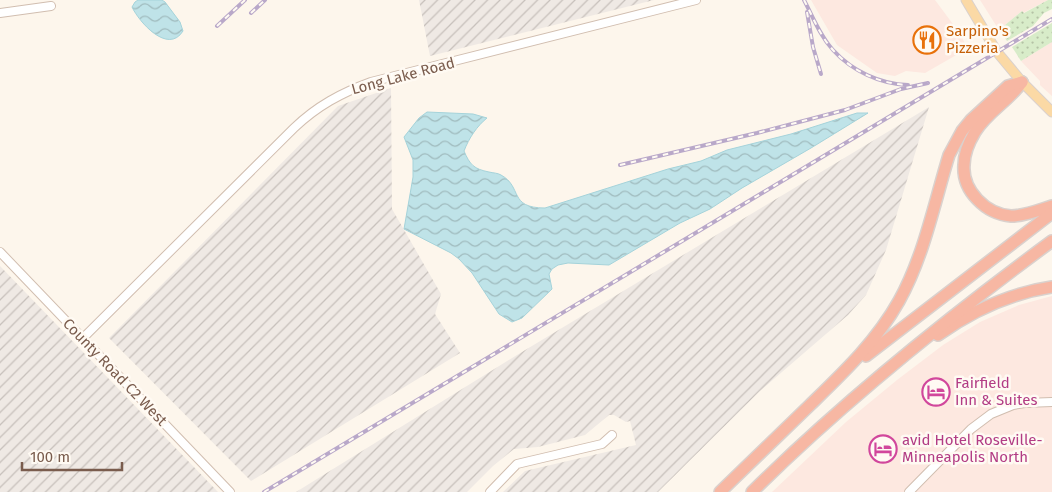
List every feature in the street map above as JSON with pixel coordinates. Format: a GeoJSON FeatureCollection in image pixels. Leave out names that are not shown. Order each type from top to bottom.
{"type":"FeatureCollection","features":[{"type":"Feature","properties":{"kind":"highway"},"geometry":{"type":"LineString","coordinates":[[1022,82],[1014,94],[989,115],[975,132],[968,148],[964,165],[966,180],[973,195],[979,201],[987,208],[1003,214],[1020,216],[1052,206]]}},
{"type":"Feature","properties":{"kind":"highway"},"geometry":{"type":"LineString","coordinates":[[720,492],[839,376],[874,339],[888,320],[918,259],[949,155],[962,130],[1008,86],[1022,82]]}},
{"type":"Feature","properties":{"kind":"highway"},"geometry":{"type":"LineString","coordinates":[[839,376],[1052,213]]}},
{"type":"Feature","properties":{"kind":"highway"},"geometry":{"type":"LineString","coordinates":[[752,492],[856,395],[946,320],[1052,241]]}},
{"type":"Feature","properties":{"kind":"highway"},"geometry":{"type":"LineString","coordinates":[[856,395],[947,329],[966,318],[1005,299],[1052,286]]}},
{"type":"Feature","properties":{"kind":"main road"},"geometry":{"type":"LineString","coordinates":[[966,0],[997,52],[1022,82],[1052,112]]}},
{"type":"Feature","properties":{"kind":"street","name":"Long Lake Road"},"geometry":{"type":"LineString","coordinates":[[82,339],[307,115],[336,96],[371,82],[696,0]]}},
{"type":"Feature","properties":{"kind":"street"},"geometry":{"type":"LineString","coordinates":[[0,13],[51,6]]}},
{"type":"Feature","properties":{"kind":"street","name":"County Road C2 West"},"geometry":{"type":"LineString","coordinates":[[0,252],[230,492]]}},
{"type":"Feature","properties":{"kind":"street"},"geometry":{"type":"LineString","coordinates":[[909,492],[970,430],[991,414],[1013,405],[1052,402]]}},
{"type":"Feature","properties":{"kind":"street"},"geometry":{"type":"LineString","coordinates":[[490,492],[517,464],[602,444],[612,435]]}},
{"type":"Feature","properties":{"kind":"shaded area"},"geometry":{"type":"Polygon","coordinates":[[[419,0],[654,0],[430,56],[419,0]]]}},
{"type":"Feature","properties":{"kind":"shaded area"},"geometry":{"type":"Polygon","coordinates":[[[811,0],[935,0],[961,35],[966,46],[965,50],[925,73],[906,71],[895,76],[877,73],[837,45],[811,0]]]}},
{"type":"Feature","properties":{"kind":"shaded area"},"geometry":{"type":"Polygon","coordinates":[[[980,0],[1048,0],[1023,13],[1022,11],[999,30],[980,0]]]}},
{"type":"Feature","properties":{"kind":"shaded area"},"geometry":{"type":"Polygon","coordinates":[[[1052,42],[1052,96],[1040,85],[1040,81],[1021,61],[1052,42]]]}},
{"type":"Feature","properties":{"kind":"shaded area"},"geometry":{"type":"Polygon","coordinates":[[[391,88],[392,209],[441,294],[435,314],[460,353],[251,481],[109,338],[338,106],[391,88]]]}},
{"type":"Feature","properties":{"kind":"shaded area"},"geometry":{"type":"Polygon","coordinates":[[[929,107],[886,250],[866,295],[848,315],[760,391],[658,492],[503,492],[525,471],[636,445],[630,421],[626,422],[614,415],[609,415],[585,435],[538,447],[514,449],[493,466],[467,492],[296,492],[517,355],[929,107]]]}},
{"type":"Feature","properties":{"kind":"shaded area"},"geometry":{"type":"Polygon","coordinates":[[[0,266],[218,492],[0,492],[0,266]]]}},
{"type":"Feature","properties":{"kind":"shaded area"},"geometry":{"type":"Polygon","coordinates":[[[1052,296],[1052,492],[772,492],[846,422],[943,345],[980,322],[1019,305],[1052,296]]]}},
{"type":"Feature","properties":{"kind":"green space"},"geometry":{"type":"Polygon","coordinates":[[[1048,0],[1052,0],[1052,9],[1044,13],[1033,26],[1007,41],[999,30],[1022,11],[1024,13],[1048,0]]]}},
{"type":"Feature","properties":{"kind":"green space"},"geometry":{"type":"Polygon","coordinates":[[[1052,23],[1052,42],[1021,61],[1012,47],[1052,23]]]}},
{"type":"Feature","properties":{"kind":"water"},"geometry":{"type":"Polygon","coordinates":[[[138,0],[162,0],[165,2],[180,22],[183,31],[177,37],[170,39],[154,34],[147,28],[132,7],[138,0]]]}},
{"type":"Feature","properties":{"kind":"water"},"geometry":{"type":"Polygon","coordinates":[[[427,112],[473,114],[487,118],[466,146],[464,151],[468,160],[476,168],[500,174],[508,180],[517,196],[526,205],[545,208],[668,169],[701,161],[727,150],[791,134],[857,113],[868,113],[710,209],[680,223],[609,265],[568,263],[558,265],[549,274],[552,289],[522,318],[512,322],[499,314],[472,273],[459,259],[404,229],[413,177],[413,160],[404,137],[419,118],[427,112]]]}},
{"type":"Feature","properties":{"kind":"railway"},"geometry":{"type":"LineString","coordinates":[[217,26],[245,0]]}},
{"type":"Feature","properties":{"kind":"railway"},"geometry":{"type":"LineString","coordinates":[[251,13],[265,0]]}},
{"type":"Feature","properties":{"kind":"railway"},"geometry":{"type":"LineString","coordinates":[[804,0],[824,39],[849,64],[877,79],[908,85]]}},
{"type":"Feature","properties":{"kind":"railway"},"geometry":{"type":"LineString","coordinates":[[807,12],[813,47],[821,74]]}},
{"type":"Feature","properties":{"kind":"railway"},"geometry":{"type":"LineString","coordinates":[[264,492],[1052,19]]}},
{"type":"Feature","properties":{"kind":"railway"},"geometry":{"type":"LineString","coordinates":[[620,165],[845,110],[901,89],[928,83]]}},
{"type":"Feature","properties":{"kind":"place","name":"Sarpino's Pizzeria"},"geometry":{"type":"Point","coordinates":[927,40]}},
{"type":"Feature","properties":{"kind":"place","name":"Fairfield Inn & Suites"},"geometry":{"type":"Point","coordinates":[936,392]}},
{"type":"Feature","properties":{"kind":"place","name":"avid Hotel Roseville- Minneapolis North"},"geometry":{"type":"Point","coordinates":[883,449]}}]}
